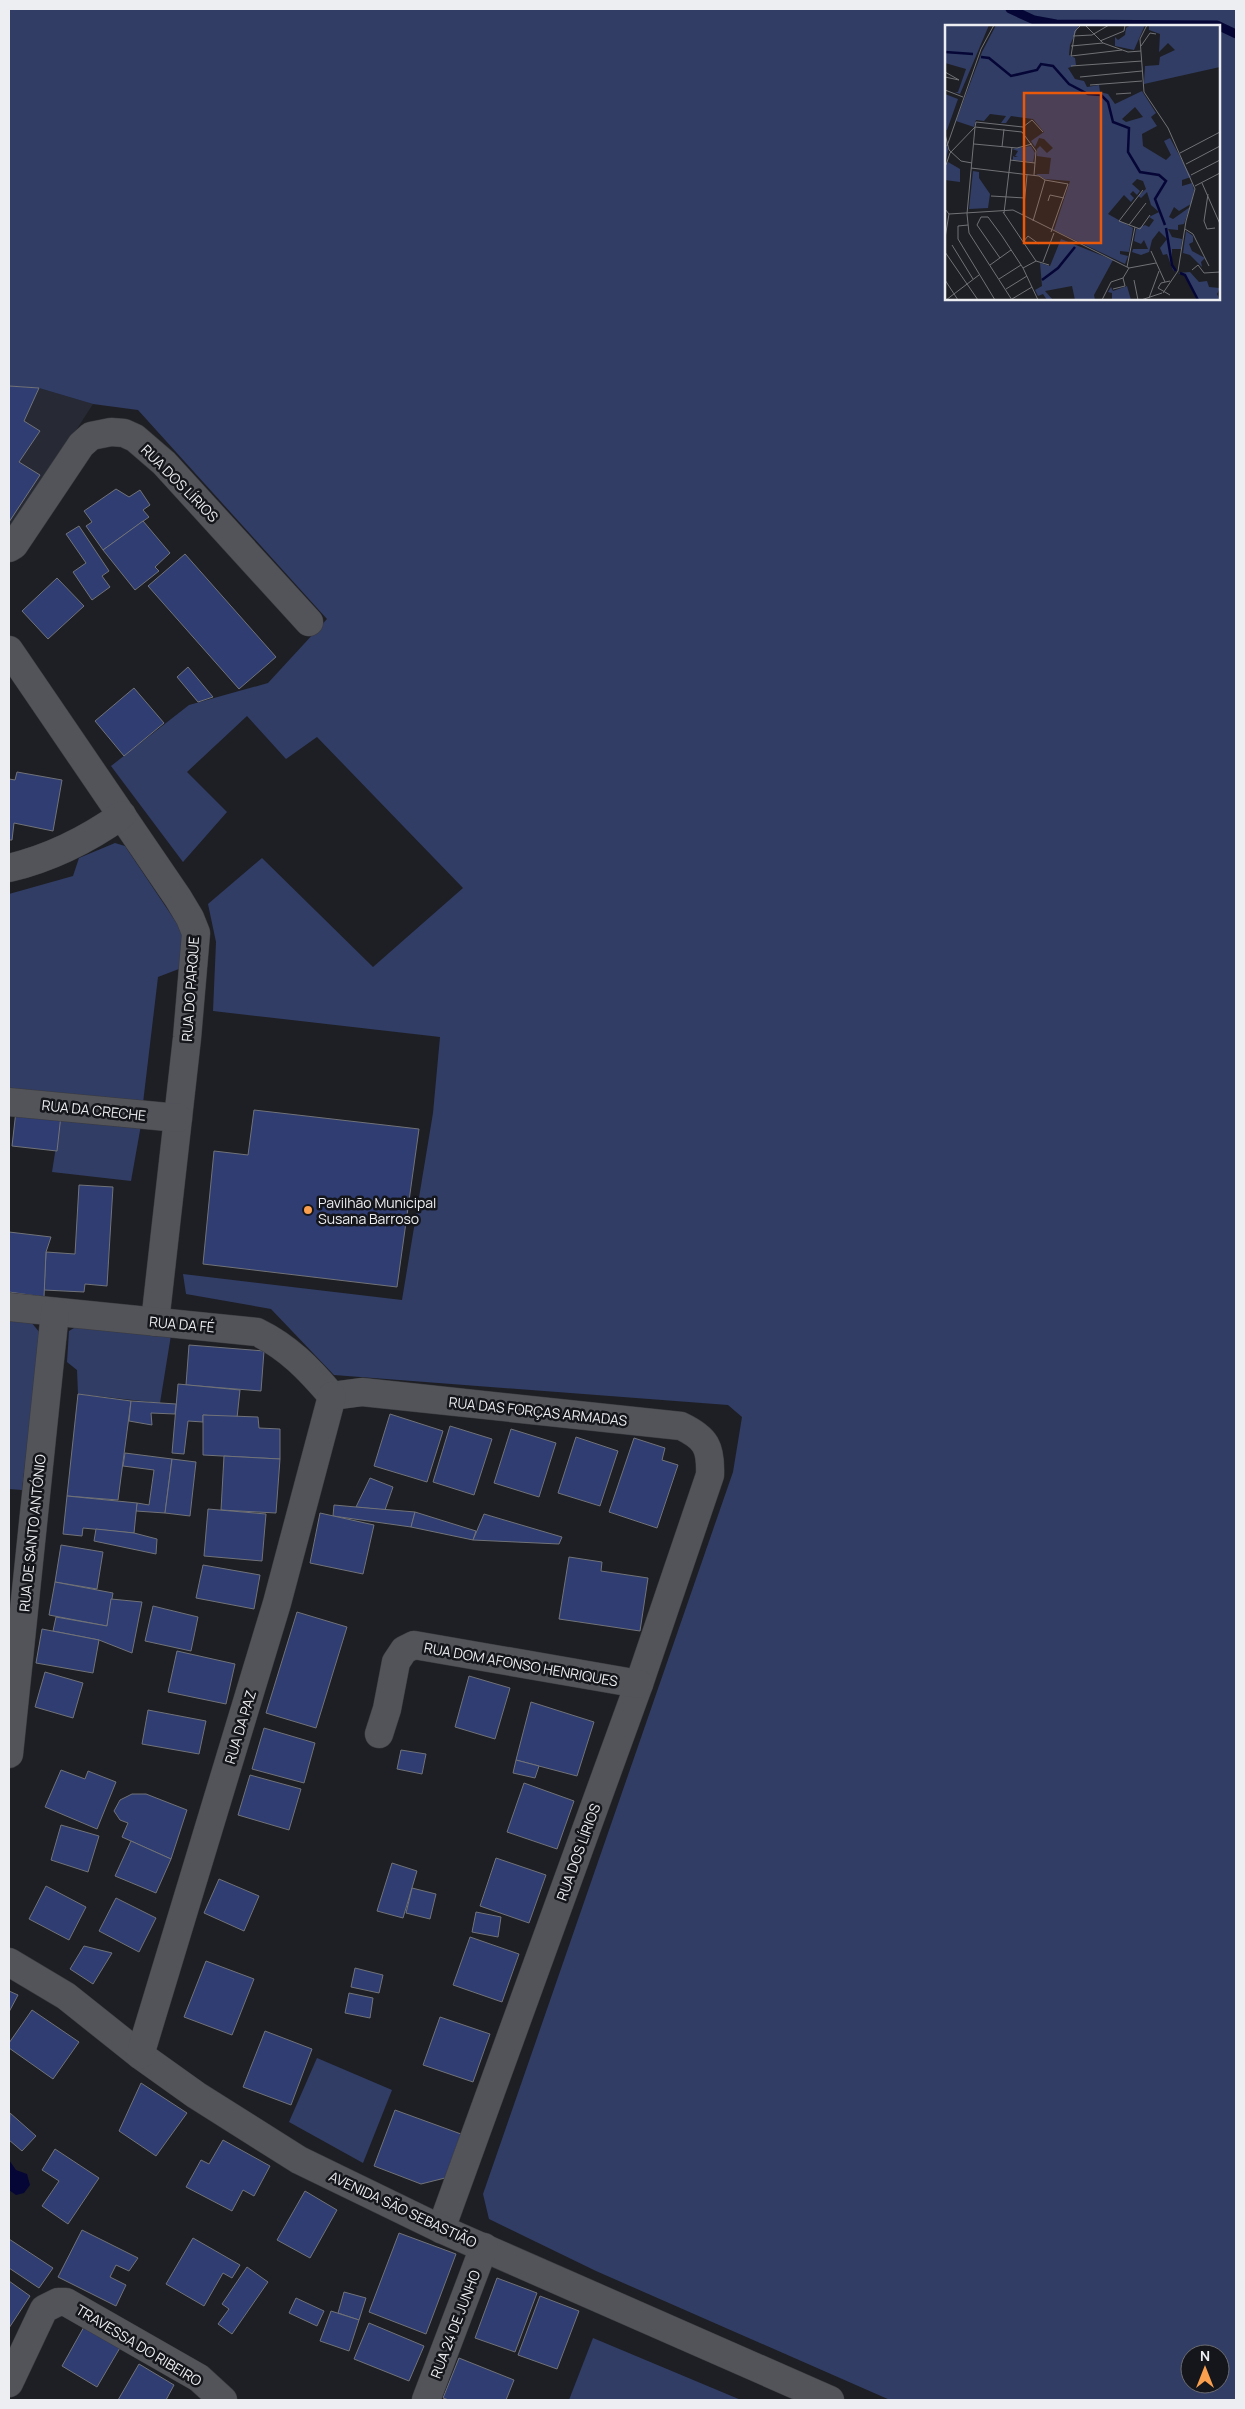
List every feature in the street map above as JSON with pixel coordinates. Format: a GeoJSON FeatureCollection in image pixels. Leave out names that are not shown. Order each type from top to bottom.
{"type":"FeatureCollection","features":[{"type":"Feature","properties":{"kind":"street","name":"RUA DOS LÍRIOS"},"geometry":{"type":"LineString","coordinates":[[9,548],[14,545],[81,444],[91,436],[124,433],[135,438],[164,463],[309,622]]}},
{"type":"Feature","properties":{"kind":"street","name":"RUA DO PARQUE"},"geometry":{"type":"LineString","coordinates":[[9,650],[178,898],[190,918],[196,933],[155,1322]]}},
{"type":"Feature","properties":{"kind":"street"},"geometry":{"type":"LineString","coordinates":[[9,868],[72,846],[96,833],[122,815]]}},
{"type":"Feature","properties":{"kind":"street","name":"RUA DA CRECHE"},"geometry":{"type":"LineString","coordinates":[[9,1102],[178,1118]]}},
{"type":"Feature","properties":{"kind":"street","name":"RUA DA FÉ"},"geometry":{"type":"LineString","coordinates":[[9,1307],[257,1332],[291,1353],[332,1396]]}},
{"type":"Feature","properties":{"kind":"street","name":"RUA DE SANTO ANTÓNIO"},"geometry":{"type":"LineString","coordinates":[[9,1754],[12,1687],[55,1312]]}},
{"type":"Feature","properties":{"kind":"street","name":"RUA DAS FORÇAS ARMADAS"},"geometry":{"type":"LineString","coordinates":[[332,1396],[362,1392],[681,1426],[697,1434],[706,1444],[710,1460],[710,1475]]}},
{"type":"Feature","properties":{"kind":"street","name":"RUA DA PAZ"},"geometry":{"type":"LineString","coordinates":[[140,2055],[274,1612],[332,1396]]}},
{"type":"Feature","properties":{"kind":"street","name":"RUA DOS LÍRIOS"},"geometry":{"type":"LineString","coordinates":[[442,2228],[639,1684],[710,1475]]}},
{"type":"Feature","properties":{"kind":"street","name":"RUA DOM AFONSO HENRIQUES"},"geometry":{"type":"LineString","coordinates":[[379,1734],[396,1662],[404,1650],[414,1644],[639,1684]]}},
{"type":"Feature","properties":{"kind":"street","name":"AVENIDA SÃO SEBASTIÃO"},"geometry":{"type":"LineString","coordinates":[[9,1962],[66,1996],[140,2055],[210,2104],[299,2160],[484,2247],[830,2400]]}},
{"type":"Feature","properties":{"kind":"street","name":"RUA 24 DE JUNHO"},"geometry":{"type":"LineString","coordinates":[[426,2400],[484,2247]]}},
{"type":"Feature","properties":{"kind":"street","name":"TRAVESSA DO RIBEIRO"},"geometry":{"type":"LineString","coordinates":[[9,2383],[44,2308],[58,2302],[66,2302],[200,2378],[223,2400]]}},
{"type":"Feature","properties":{"kind":"shaded area"},"geometry":{"type":"Polygon","coordinates":[[[9,9],[1236,9],[1236,2400],[890,2400],[596,2271],[489,2219],[483,2194],[733,1472],[742,1417],[728,1405],[334,1375],[271,1309],[186,1294],[183,1274],[402,1300],[433,1113],[440,1037],[213,1011],[216,942],[208,904],[262,858],[373,967],[463,888],[317,737],[286,759],[247,716],[187,772],[227,812],[183,862],[111,766],[189,705],[268,683],[327,619],[138,410],[93,404],[39,388],[9,386],[9,9]]]}},
{"type":"Feature","properties":{"kind":"shaded area"},"geometry":{"type":"Polygon","coordinates":[[[9,386],[39,388],[93,404],[9,534],[9,386]]]}},
{"type":"Feature","properties":{"kind":"shaded area"},"geometry":{"type":"Polygon","coordinates":[[[115,843],[125,846],[180,928],[184,941],[184,967],[158,977],[143,1103],[9,1091],[9,894],[73,876],[79,858],[115,843]]]}},
{"type":"Feature","properties":{"kind":"shaded area"},"geometry":{"type":"Polygon","coordinates":[[[61,1115],[141,1125],[131,1181],[52,1172],[61,1115]]]}},
{"type":"Feature","properties":{"kind":"shaded area"},"geometry":{"type":"Polygon","coordinates":[[[9,1321],[31,1322],[40,1333],[22,1490],[9,1489],[9,1321]]]}},
{"type":"Feature","properties":{"kind":"shaded area"},"geometry":{"type":"Polygon","coordinates":[[[79,1325],[171,1335],[160,1403],[78,1394],[77,1370],[67,1362],[69,1331],[79,1325]]]}},
{"type":"Feature","properties":{"kind":"shaded area"},"geometry":{"type":"Polygon","coordinates":[[[317,2058],[392,2090],[363,2163],[289,2122],[317,2058]]]}},
{"type":"Feature","properties":{"kind":"shaded area"},"geometry":{"type":"Polygon","coordinates":[[[9,2160],[16,2170],[27,2174],[30,2185],[24,2193],[16,2195],[9,2190],[9,2160]]]}},
{"type":"Feature","properties":{"kind":"shaded area"},"geometry":{"type":"Polygon","coordinates":[[[593,2338],[741,2400],[569,2400],[593,2338]]]}},
{"type":"Feature","properties":{"kind":"building"},"geometry":{"type":"Polygon","coordinates":[[[9,386],[39,388],[24,421],[40,431],[19,462],[40,475],[9,522],[9,386]]]}},
{"type":"Feature","properties":{"kind":"building"},"geometry":{"type":"Polygon","coordinates":[[[116,489],[129,497],[140,490],[150,505],[143,510],[149,517],[103,550],[86,526],[92,522],[84,511],[116,489]]]}},
{"type":"Feature","properties":{"kind":"building"},"geometry":{"type":"Polygon","coordinates":[[[143,521],[170,553],[155,567],[159,571],[135,590],[103,550],[143,521]]]}},
{"type":"Feature","properties":{"kind":"building"},"geometry":{"type":"Polygon","coordinates":[[[79,526],[109,571],[102,576],[110,587],[92,600],[73,572],[86,563],[66,534],[79,526]]]}},
{"type":"Feature","properties":{"kind":"building"},"geometry":{"type":"Polygon","coordinates":[[[185,554],[276,657],[239,689],[148,586],[185,554]]]}},
{"type":"Feature","properties":{"kind":"building"},"geometry":{"type":"Polygon","coordinates":[[[57,578],[84,606],[48,639],[22,611],[57,578]]]}},
{"type":"Feature","properties":{"kind":"building"},"geometry":{"type":"Polygon","coordinates":[[[188,667],[213,697],[198,702],[177,677],[188,667]]]}},
{"type":"Feature","properties":{"kind":"building"},"geometry":{"type":"Polygon","coordinates":[[[134,688],[164,723],[124,756],[95,721],[134,688]]]}},
{"type":"Feature","properties":{"kind":"building"},"geometry":{"type":"Polygon","coordinates":[[[17,772],[62,780],[53,831],[14,823],[12,840],[9,840],[9,779],[15,780],[17,772]]]}},
{"type":"Feature","properties":{"kind":"building","name":"Pavilhão Municipal Susana Barroso"},"geometry":{"type":"Polygon","coordinates":[[[254,1110],[419,1129],[397,1287],[203,1264],[214,1151],[248,1155],[254,1110]]]}},
{"type":"Feature","properties":{"kind":"building"},"geometry":{"type":"Polygon","coordinates":[[[16,1111],[61,1115],[57,1151],[12,1146],[16,1111]]]}},
{"type":"Feature","properties":{"kind":"building"},"geometry":{"type":"Polygon","coordinates":[[[79,1185],[113,1187],[107,1286],[85,1284],[84,1292],[44,1290],[46,1252],[75,1254],[79,1185]]]}},
{"type":"Feature","properties":{"kind":"building"},"geometry":{"type":"Polygon","coordinates":[[[9,1232],[51,1237],[46,1252],[44,1297],[9,1292],[9,1232]]]}},
{"type":"Feature","properties":{"kind":"building"},"geometry":{"type":"Polygon","coordinates":[[[189,1345],[264,1351],[261,1391],[186,1385],[189,1345]]]}},
{"type":"Feature","properties":{"kind":"building"},"geometry":{"type":"Polygon","coordinates":[[[178,1384],[240,1390],[237,1418],[203,1415],[203,1422],[188,1421],[184,1454],[172,1453],[178,1384]]]}},
{"type":"Feature","properties":{"kind":"building"},"geometry":{"type":"Polygon","coordinates":[[[78,1394],[131,1401],[118,1500],[67,1496],[78,1394]]]}},
{"type":"Feature","properties":{"kind":"building"},"geometry":{"type":"Polygon","coordinates":[[[131,1401],[176,1404],[175,1414],[151,1413],[152,1425],[129,1421],[131,1401]]]}},
{"type":"Feature","properties":{"kind":"building"},"geometry":{"type":"Polygon","coordinates":[[[390,1414],[443,1431],[427,1482],[374,1466],[390,1414]]]}},
{"type":"Feature","properties":{"kind":"building"},"geometry":{"type":"Polygon","coordinates":[[[203,1415],[258,1417],[259,1428],[280,1429],[280,1459],[203,1455],[203,1415]]]}},
{"type":"Feature","properties":{"kind":"building"},"geometry":{"type":"Polygon","coordinates":[[[450,1426],[492,1439],[474,1495],[433,1482],[450,1426]]]}},
{"type":"Feature","properties":{"kind":"building"},"geometry":{"type":"Polygon","coordinates":[[[511,1429],[556,1443],[539,1497],[494,1483],[511,1429]]]}},
{"type":"Feature","properties":{"kind":"building"},"geometry":{"type":"Polygon","coordinates":[[[576,1437],[618,1451],[600,1506],[558,1493],[576,1437]]]}},
{"type":"Feature","properties":{"kind":"building"},"geometry":{"type":"Polygon","coordinates":[[[634,1438],[665,1448],[662,1460],[678,1465],[657,1528],[609,1512],[634,1438]]]}},
{"type":"Feature","properties":{"kind":"building"},"geometry":{"type":"Polygon","coordinates":[[[125,1453],[172,1459],[165,1513],[136,1511],[137,1503],[149,1505],[154,1470],[123,1466],[125,1453]]]}},
{"type":"Feature","properties":{"kind":"building"},"geometry":{"type":"Polygon","coordinates":[[[224,1456],[280,1459],[276,1513],[221,1510],[224,1456]]]}},
{"type":"Feature","properties":{"kind":"building"},"geometry":{"type":"Polygon","coordinates":[[[172,1459],[196,1462],[190,1516],[165,1513],[172,1459]]]}},
{"type":"Feature","properties":{"kind":"building"},"geometry":{"type":"Polygon","coordinates":[[[370,1478],[393,1487],[385,1510],[356,1507],[370,1478]]]}},
{"type":"Feature","properties":{"kind":"building"},"geometry":{"type":"Polygon","coordinates":[[[67,1496],[137,1503],[134,1533],[83,1528],[82,1536],[63,1534],[67,1496]]]}},
{"type":"Feature","properties":{"kind":"building"},"geometry":{"type":"Polygon","coordinates":[[[334,1505],[415,1512],[411,1527],[333,1516],[334,1505]]]}},
{"type":"Feature","properties":{"kind":"building"},"geometry":{"type":"Polygon","coordinates":[[[208,1509],[266,1514],[262,1561],[204,1556],[208,1509]]]}},
{"type":"Feature","properties":{"kind":"building"},"geometry":{"type":"Polygon","coordinates":[[[415,1512],[476,1531],[473,1540],[411,1527],[415,1512]]]}},
{"type":"Feature","properties":{"kind":"building"},"geometry":{"type":"Polygon","coordinates":[[[320,1513],[374,1525],[363,1574],[310,1563],[320,1513]]]}},
{"type":"Feature","properties":{"kind":"building"},"geometry":{"type":"Polygon","coordinates":[[[484,1514],[562,1537],[559,1544],[473,1540],[484,1514]]]}},
{"type":"Feature","properties":{"kind":"building"},"geometry":{"type":"Polygon","coordinates":[[[96,1529],[134,1533],[157,1539],[156,1554],[94,1541],[96,1529]]]}},
{"type":"Feature","properties":{"kind":"building"},"geometry":{"type":"Polygon","coordinates":[[[61,1545],[103,1552],[97,1589],[55,1582],[61,1545]]]}},
{"type":"Feature","properties":{"kind":"building"},"geometry":{"type":"Polygon","coordinates":[[[569,1557],[602,1562],[601,1571],[648,1578],[640,1631],[559,1619],[569,1557]]]}},
{"type":"Feature","properties":{"kind":"building"},"geometry":{"type":"Polygon","coordinates":[[[203,1565],[260,1575],[254,1609],[196,1598],[203,1565]]]}},
{"type":"Feature","properties":{"kind":"building"},"geometry":{"type":"Polygon","coordinates":[[[55,1582],[113,1593],[107,1626],[49,1615],[55,1582]]]}},
{"type":"Feature","properties":{"kind":"building"},"geometry":{"type":"Polygon","coordinates":[[[111,1599],[142,1602],[132,1653],[99,1640],[53,1631],[56,1617],[107,1626],[111,1599]]]}},
{"type":"Feature","properties":{"kind":"building"},"geometry":{"type":"Polygon","coordinates":[[[153,1606],[198,1617],[191,1651],[145,1641],[153,1606]]]}},
{"type":"Feature","properties":{"kind":"building"},"geometry":{"type":"Polygon","coordinates":[[[297,1612],[347,1627],[316,1728],[266,1713],[297,1612]]]}},
{"type":"Feature","properties":{"kind":"building"},"geometry":{"type":"Polygon","coordinates":[[[42,1629],[99,1640],[93,1673],[36,1663],[42,1629]]]}},
{"type":"Feature","properties":{"kind":"building"},"geometry":{"type":"Polygon","coordinates":[[[177,1651],[235,1664],[226,1704],[168,1692],[177,1651]]]}},
{"type":"Feature","properties":{"kind":"building"},"geometry":{"type":"Polygon","coordinates":[[[45,1672],[83,1683],[73,1718],[35,1707],[45,1672]]]}},
{"type":"Feature","properties":{"kind":"building"},"geometry":{"type":"Polygon","coordinates":[[[469,1676],[510,1688],[495,1739],[455,1727],[469,1676]]]}},
{"type":"Feature","properties":{"kind":"building"},"geometry":{"type":"Polygon","coordinates":[[[531,1702],[594,1722],[577,1776],[516,1760],[531,1702]]]}},
{"type":"Feature","properties":{"kind":"building"},"geometry":{"type":"Polygon","coordinates":[[[148,1710],[206,1721],[199,1754],[142,1744],[148,1710]]]}},
{"type":"Feature","properties":{"kind":"building"},"geometry":{"type":"Polygon","coordinates":[[[264,1728],[315,1743],[304,1783],[252,1769],[264,1728]]]}},
{"type":"Feature","properties":{"kind":"building"},"geometry":{"type":"Polygon","coordinates":[[[401,1750],[426,1754],[422,1774],[397,1769],[401,1750]]]}},
{"type":"Feature","properties":{"kind":"building"},"geometry":{"type":"Polygon","coordinates":[[[516,1760],[539,1766],[535,1778],[513,1773],[516,1760]]]}},
{"type":"Feature","properties":{"kind":"building"},"geometry":{"type":"Polygon","coordinates":[[[61,1770],[85,1779],[88,1771],[116,1782],[97,1829],[45,1807],[61,1770]]]}},
{"type":"Feature","properties":{"kind":"building"},"geometry":{"type":"Polygon","coordinates":[[[250,1775],[301,1789],[289,1830],[238,1815],[250,1775]]]}},
{"type":"Feature","properties":{"kind":"building"},"geometry":{"type":"Polygon","coordinates":[[[524,1783],[574,1801],[557,1849],[507,1832],[524,1783]]]}},
{"type":"Feature","properties":{"kind":"building"},"geometry":{"type":"Polygon","coordinates":[[[132,1794],[146,1794],[187,1810],[171,1859],[122,1837],[128,1823],[120,1820],[114,1811],[120,1800],[132,1794]]]}},
{"type":"Feature","properties":{"kind":"building"},"geometry":{"type":"Polygon","coordinates":[[[61,1825],[99,1836],[88,1872],[51,1860],[61,1825]]]}},
{"type":"Feature","properties":{"kind":"building"},"geometry":{"type":"Polygon","coordinates":[[[131,1841],[171,1859],[156,1893],[115,1876],[131,1841]]]}},
{"type":"Feature","properties":{"kind":"building"},"geometry":{"type":"Polygon","coordinates":[[[496,1858],[546,1875],[529,1923],[480,1906],[496,1858]]]}},
{"type":"Feature","properties":{"kind":"building"},"geometry":{"type":"Polygon","coordinates":[[[392,1863],[417,1871],[403,1918],[377,1911],[392,1863]]]}},
{"type":"Feature","properties":{"kind":"building"},"geometry":{"type":"Polygon","coordinates":[[[219,1879],[259,1896],[244,1931],[204,1913],[219,1879]]]}},
{"type":"Feature","properties":{"kind":"building"},"geometry":{"type":"Polygon","coordinates":[[[46,1886],[86,1907],[69,1940],[29,1919],[46,1886]]]}},
{"type":"Feature","properties":{"kind":"building"},"geometry":{"type":"Polygon","coordinates":[[[412,1888],[436,1894],[430,1919],[406,1913],[412,1888]]]}},
{"type":"Feature","properties":{"kind":"building"},"geometry":{"type":"Polygon","coordinates":[[[116,1898],[156,1918],[139,1952],[99,1931],[116,1898]]]}},
{"type":"Feature","properties":{"kind":"building"},"geometry":{"type":"Polygon","coordinates":[[[476,1912],[501,1917],[498,1937],[472,1932],[476,1912]]]}},
{"type":"Feature","properties":{"kind":"building"},"geometry":{"type":"Polygon","coordinates":[[[470,1937],[519,1954],[502,2002],[453,1985],[470,1937]]]}},
{"type":"Feature","properties":{"kind":"building"},"geometry":{"type":"Polygon","coordinates":[[[84,1946],[112,1953],[93,1984],[70,1969],[84,1946]]]}},
{"type":"Feature","properties":{"kind":"building"},"geometry":{"type":"Polygon","coordinates":[[[206,1961],[254,1979],[232,2035],[184,2017],[206,1961]]]}},
{"type":"Feature","properties":{"kind":"building"},"geometry":{"type":"Polygon","coordinates":[[[355,1968],[383,1975],[379,1993],[351,1987],[355,1968]]]}},
{"type":"Feature","properties":{"kind":"building"},"geometry":{"type":"Polygon","coordinates":[[[9,1991],[18,1995],[9,2012],[9,1991]]]}},
{"type":"Feature","properties":{"kind":"building"},"geometry":{"type":"Polygon","coordinates":[[[349,1993],[373,1998],[370,2018],[345,2013],[349,1993]]]}},
{"type":"Feature","properties":{"kind":"building"},"geometry":{"type":"Polygon","coordinates":[[[32,2010],[79,2042],[53,2079],[9,2048],[9,2043],[32,2010]]]}},
{"type":"Feature","properties":{"kind":"building"},"geometry":{"type":"Polygon","coordinates":[[[440,2017],[490,2034],[473,2082],[423,2065],[440,2017]]]}},
{"type":"Feature","properties":{"kind":"building"},"geometry":{"type":"Polygon","coordinates":[[[265,2031],[312,2049],[291,2105],[243,2087],[265,2031]]]}},
{"type":"Feature","properties":{"kind":"building"},"geometry":{"type":"Polygon","coordinates":[[[141,2083],[187,2113],[156,2156],[119,2131],[141,2083]]]}},
{"type":"Feature","properties":{"kind":"building"},"geometry":{"type":"Polygon","coordinates":[[[395,2110],[461,2134],[445,2178],[421,2184],[374,2166],[395,2110]]]}},
{"type":"Feature","properties":{"kind":"building"},"geometry":{"type":"Polygon","coordinates":[[[10,2113],[36,2136],[22,2151],[9,2140],[10,2113]]]}},
{"type":"Feature","properties":{"kind":"building"},"geometry":{"type":"Polygon","coordinates":[[[223,2140],[270,2166],[254,2196],[243,2190],[232,2211],[186,2187],[201,2160],[209,2164],[223,2140]]]}},
{"type":"Feature","properties":{"kind":"building"},"geometry":{"type":"Polygon","coordinates":[[[55,2149],[99,2178],[68,2224],[42,2206],[59,2181],[42,2170],[55,2149]]]}},
{"type":"Feature","properties":{"kind":"building"},"geometry":{"type":"Polygon","coordinates":[[[305,2191],[337,2210],[310,2258],[277,2240],[305,2191]]]}},
{"type":"Feature","properties":{"kind":"building"},"geometry":{"type":"Polygon","coordinates":[[[82,2230],[138,2258],[129,2271],[116,2265],[110,2277],[126,2285],[116,2306],[58,2277],[82,2230]]]}},
{"type":"Feature","properties":{"kind":"building"},"geometry":{"type":"Polygon","coordinates":[[[399,2233],[456,2254],[426,2334],[369,2312],[399,2233]]]}},
{"type":"Feature","properties":{"kind":"building"},"geometry":{"type":"Polygon","coordinates":[[[193,2238],[240,2265],[232,2278],[223,2273],[204,2306],[166,2284],[193,2238]]]}},
{"type":"Feature","properties":{"kind":"building"},"geometry":{"type":"Polygon","coordinates":[[[9,2239],[53,2268],[39,2288],[9,2268],[9,2239]]]}},
{"type":"Feature","properties":{"kind":"building"},"geometry":{"type":"Polygon","coordinates":[[[247,2267],[268,2282],[232,2334],[218,2324],[229,2309],[222,2304],[247,2267]]]}},
{"type":"Feature","properties":{"kind":"building"},"geometry":{"type":"Polygon","coordinates":[[[497,2278],[537,2293],[515,2352],[475,2338],[497,2278]]]}},
{"type":"Feature","properties":{"kind":"building"},"geometry":{"type":"Polygon","coordinates":[[[9,2281],[30,2296],[9,2328],[9,2281]]]}},
{"type":"Feature","properties":{"kind":"building"},"geometry":{"type":"Polygon","coordinates":[[[344,2292],[366,2298],[359,2320],[338,2313],[344,2292]]]}},
{"type":"Feature","properties":{"kind":"building"},"geometry":{"type":"Polygon","coordinates":[[[540,2296],[579,2311],[557,2369],[518,2355],[540,2296]]]}},
{"type":"Feature","properties":{"kind":"building"},"geometry":{"type":"Polygon","coordinates":[[[296,2298],[324,2311],[317,2326],[289,2313],[296,2298]]]}},
{"type":"Feature","properties":{"kind":"building"},"geometry":{"type":"Polygon","coordinates":[[[331,2311],[359,2320],[349,2351],[320,2341],[331,2311]]]}},
{"type":"Feature","properties":{"kind":"building"},"geometry":{"type":"Polygon","coordinates":[[[369,2323],[424,2346],[409,2381],[354,2359],[369,2323]]]}},
{"type":"Feature","properties":{"kind":"building"},"geometry":{"type":"Polygon","coordinates":[[[85,2325],[121,2346],[97,2387],[62,2366],[85,2325]]]}},
{"type":"Feature","properties":{"kind":"building"},"geometry":{"type":"Polygon","coordinates":[[[459,2358],[514,2380],[506,2400],[449,2400],[443,2398],[459,2358]]]}},
{"type":"Feature","properties":{"kind":"building"},"geometry":{"type":"Polygon","coordinates":[[[139,2364],[174,2385],[166,2400],[118,2400],[139,2364]]]}},
{"type":"Feature","properties":{"kind":"waterway"},"geometry":{"type":"LineString","coordinates":[[1010,9],[1034,20],[1056,24],[1217,25]]}},
{"type":"Feature","properties":{"kind":"waterway"},"geometry":{"type":"LineString","coordinates":[[1220,26],[1236,34]]}},
{"type":"Feature","properties":{"kind":"place","name":"Pavilhão Municipal Susana Barroso"},"geometry":{"type":"Point","coordinates":[308,1210]}}]}
